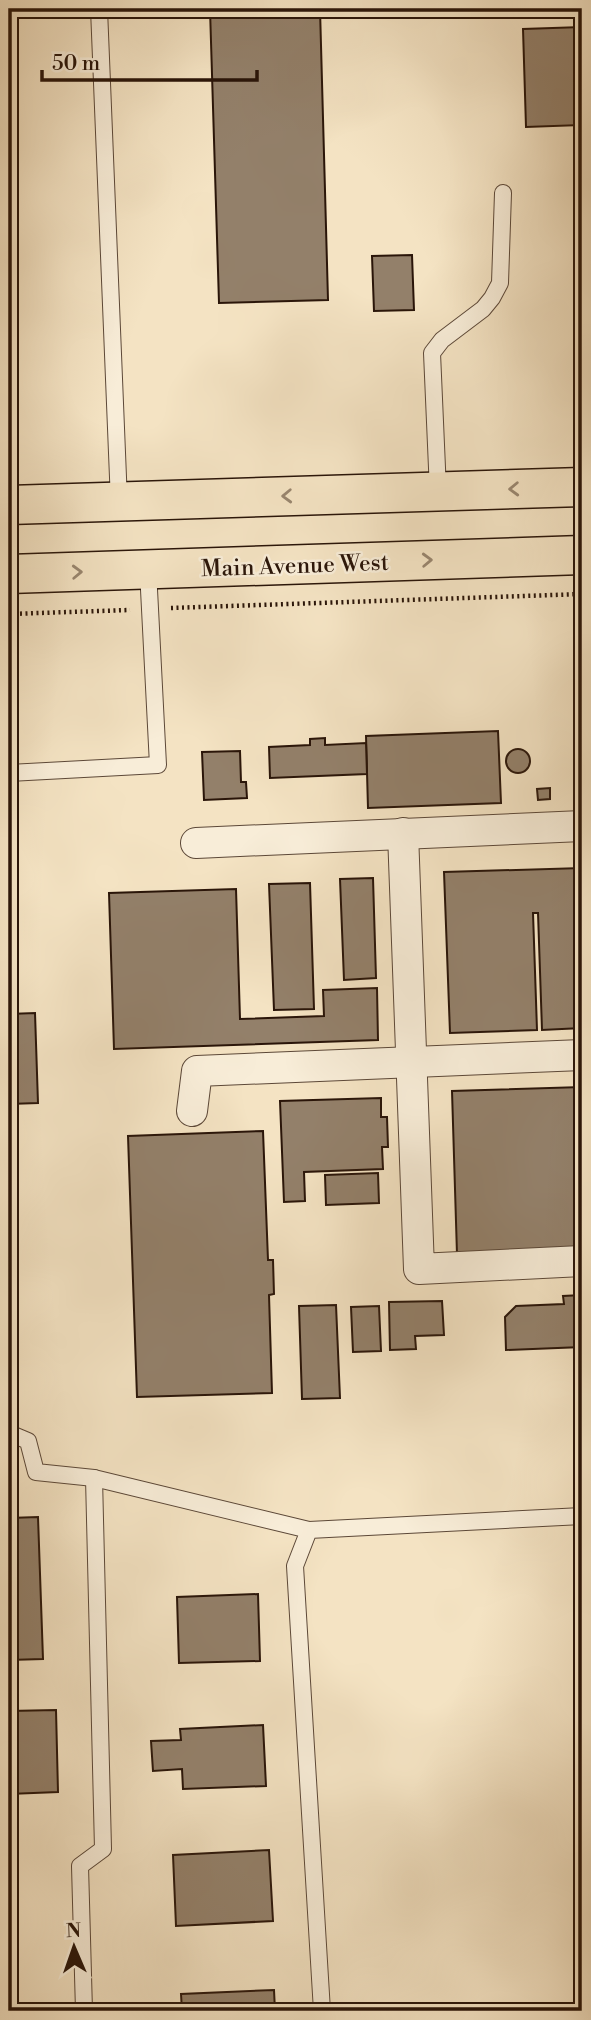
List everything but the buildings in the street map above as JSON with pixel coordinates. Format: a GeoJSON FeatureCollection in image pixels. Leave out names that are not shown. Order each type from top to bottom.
{"type":"FeatureCollection","features":[{"type":"Feature","properties":{"kind":"main road"},"geometry":{"type":"LineString","coordinates":[[9,505],[582,487]]}},
{"type":"Feature","properties":{"kind":"main road","name":"Main Avenue West"},"geometry":{"type":"LineString","coordinates":[[9,575],[582,555]]}},
{"type":"Feature","properties":{"kind":"street"},"geometry":{"type":"LineString","coordinates":[[196,843],[582,826]]}},
{"type":"Feature","properties":{"kind":"street"},"geometry":{"type":"LineString","coordinates":[[403,833],[419,1269],[582,1262]]}},
{"type":"Feature","properties":{"kind":"street"},"geometry":{"type":"LineString","coordinates":[[192,1111],[197,1071],[582,1055]]}},
{"type":"Feature","properties":{"kind":"lane"},"geometry":{"type":"LineString","coordinates":[[99,9],[119,502]]}},
{"type":"Feature","properties":{"kind":"lane"},"geometry":{"type":"LineString","coordinates":[[438,491],[432,354],[442,340],[483,309],[499,283],[503,193]]}},
{"type":"Feature","properties":{"kind":"lane"},"geometry":{"type":"LineString","coordinates":[[9,773],[158,765],[148,570]]}},
{"type":"Feature","properties":{"kind":"lane"},"geometry":{"type":"LineString","coordinates":[[9,1433],[28,1441],[36,1472],[94,1478],[309,1530],[582,1516]]}},
{"type":"Feature","properties":{"kind":"lane"},"geometry":{"type":"LineString","coordinates":[[84,2011],[80,1866],[103,1849],[94,1478]]}},
{"type":"Feature","properties":{"kind":"lane"},"geometry":{"type":"LineString","coordinates":[[309,1530],[295,1566],[322,2011]]}},
{"type":"Feature","properties":{"kind":"path"},"geometry":{"type":"LineString","coordinates":[[9,614],[582,594]]}}]}
